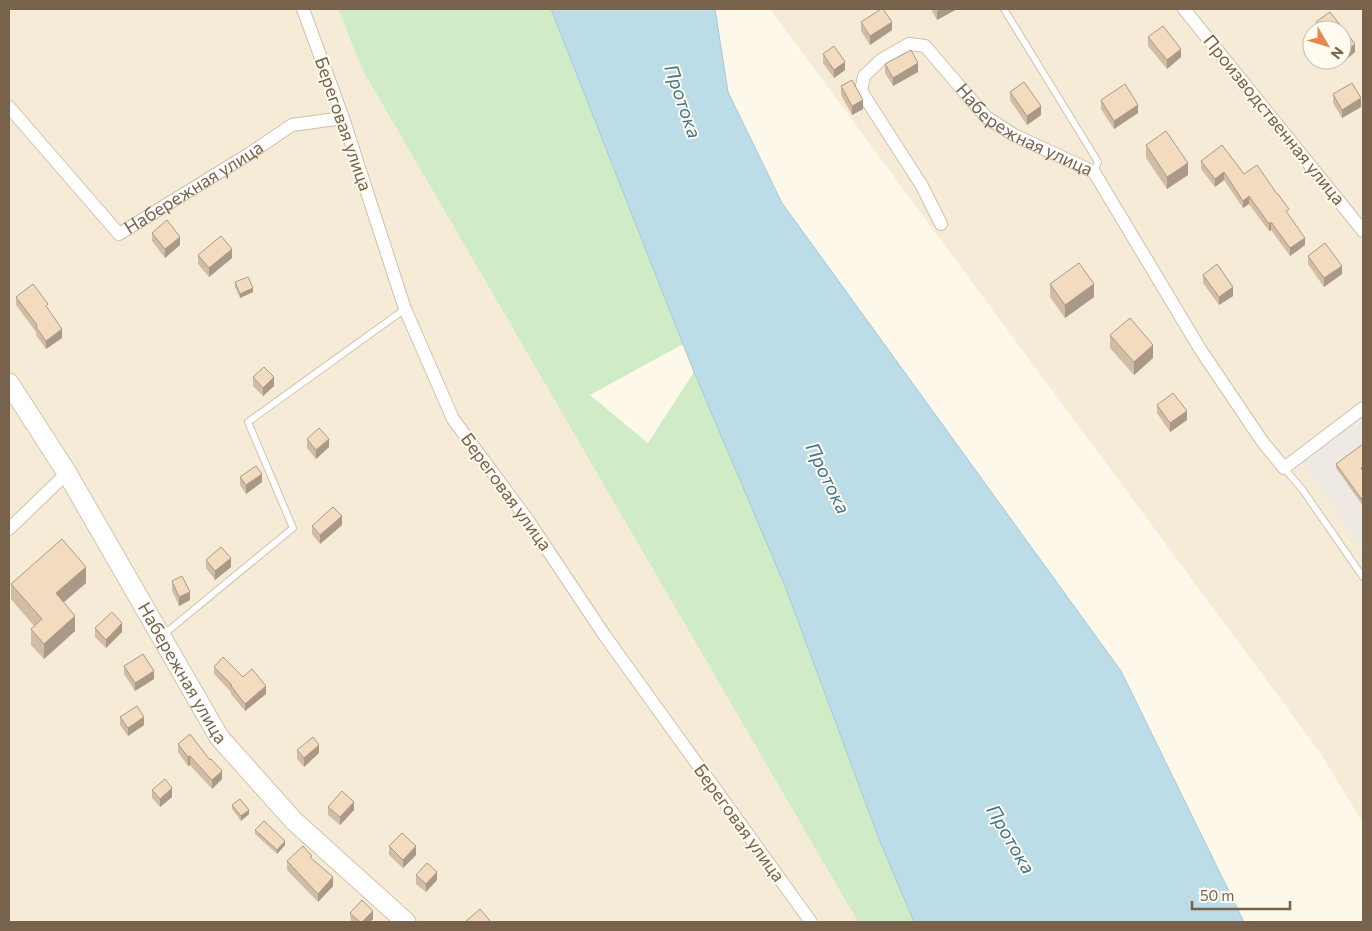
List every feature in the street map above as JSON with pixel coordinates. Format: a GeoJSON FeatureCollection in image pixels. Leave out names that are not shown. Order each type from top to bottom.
{"type":"FeatureCollection","features":[{"type":"Feature","properties":{"kind":"street","name":"Береговая улица"},"geometry":{"type":"LineString","coordinates":[[303,9],[343,118],[405,309],[453,419],[527,519],[605,636],[811,922]]}},
{"type":"Feature","properties":{"kind":"street","name":"Производственная улица"},"geometry":{"type":"LineString","coordinates":[[1184,9],[1363,231]]}},
{"type":"Feature","properties":{"kind":"street","name":"Набережная улица"},"geometry":{"type":"LineString","coordinates":[[941,224],[922,186],[860,91],[864,76],[881,60],[909,44],[925,46],[986,117],[1014,135],[1094,172],[1200,349],[1262,441],[1284,468]]}},
{"type":"Feature","properties":{"kind":"street","name":"Набережная улица"},"geometry":{"type":"LineString","coordinates":[[9,107],[119,234],[249,154],[292,125],[343,118]]}},
{"type":"Feature","properties":{"kind":"street","name":"Набережная улица"},"geometry":{"type":"LineString","coordinates":[[9,384],[66,473],[219,737],[294,820],[406,922]]}},
{"type":"Feature","properties":{"kind":"street"},"geometry":{"type":"LineString","coordinates":[[1284,468],[1363,408]]}},
{"type":"Feature","properties":{"kind":"street"},"geometry":{"type":"LineString","coordinates":[[9,529],[66,473]]}},
{"type":"Feature","properties":{"kind":"lane"},"geometry":{"type":"LineString","coordinates":[[1004,9],[1098,162],[1094,172]]}},
{"type":"Feature","properties":{"kind":"lane"},"geometry":{"type":"LineString","coordinates":[[162,636],[293,528],[248,422],[405,309]]}},
{"type":"Feature","properties":{"kind":"lane"},"geometry":{"type":"LineString","coordinates":[[1284,468],[1302,489],[1363,577]]}},
{"type":"Feature","properties":{"kind":"shaded area"},"geometry":{"type":"Polygon","coordinates":[[[9,9],[338,9],[362,69],[858,922],[9,922],[9,9]]]}},
{"type":"Feature","properties":{"kind":"shaded area"},"geometry":{"type":"Polygon","coordinates":[[[770,9],[1363,9],[1363,823],[1319,751],[770,9]]]}},
{"type":"Feature","properties":{"kind":"shaded area"},"geometry":{"type":"Polygon","coordinates":[[[1363,416],[1363,550],[1302,461],[1363,416]]]}},
{"type":"Feature","properties":{"kind":"green space"},"geometry":{"type":"Polygon","coordinates":[[[338,9],[551,9],[683,344],[590,395],[648,443],[694,372],[785,586],[879,839],[914,922],[858,922],[362,69],[338,9]]]}},
{"type":"Feature","properties":{"kind":"water","name":"Протока"},"geometry":{"type":"Polygon","coordinates":[[[551,9],[715,9],[728,92],[782,203],[1121,671],[1244,922],[914,922],[879,839],[785,586],[694,372],[551,9]]]}},
{"type":"Feature","properties":{"kind":"building"},"geometry":{"type":"Polygon","coordinates":[[[883,9],[892,22],[870,36],[861,22],[883,9]]]}},
{"type":"Feature","properties":{"kind":"building"},"geometry":{"type":"Polygon","coordinates":[[[1330,12],[1336,20],[1319,20],[1330,12]]]}},
{"type":"Feature","properties":{"kind":"building"},"geometry":{"type":"Polygon","coordinates":[[[1163,26],[1181,49],[1167,60],[1148,37],[1163,26]]]}},
{"type":"Feature","properties":{"kind":"building"},"geometry":{"type":"Polygon","coordinates":[[[834,46],[845,62],[834,70],[823,54],[834,46]]]}},
{"type":"Feature","properties":{"kind":"building"},"geometry":{"type":"Polygon","coordinates":[[[911,50],[918,63],[893,78],[885,64],[911,50]]]}},
{"type":"Feature","properties":{"kind":"building"},"geometry":{"type":"Polygon","coordinates":[[[852,80],[863,100],[852,106],[841,86],[852,80]]]}},
{"type":"Feature","properties":{"kind":"building"},"geometry":{"type":"Polygon","coordinates":[[[1024,82],[1041,106],[1027,116],[1010,92],[1024,82]]]}},
{"type":"Feature","properties":{"kind":"building"},"geometry":{"type":"Polygon","coordinates":[[[1352,83],[1361,98],[1342,110],[1333,94],[1352,83]]]}},
{"type":"Feature","properties":{"kind":"building"},"geometry":{"type":"Polygon","coordinates":[[[1125,84],[1138,105],[1114,121],[1101,100],[1125,84]]]}},
{"type":"Feature","properties":{"kind":"building"},"geometry":{"type":"Polygon","coordinates":[[[1166,131],[1188,163],[1167,177],[1146,145],[1166,131]]]}},
{"type":"Feature","properties":{"kind":"building"},"geometry":{"type":"Polygon","coordinates":[[[1222,145],[1244,174],[1257,165],[1289,209],[1286,211],[1305,238],[1290,248],[1271,222],[1269,224],[1249,196],[1243,201],[1224,172],[1215,179],[1201,161],[1222,145]]]}},
{"type":"Feature","properties":{"kind":"building"},"geometry":{"type":"Polygon","coordinates":[[[167,220],[180,237],[165,249],[152,233],[167,220]]]}},
{"type":"Feature","properties":{"kind":"building"},"geometry":{"type":"Polygon","coordinates":[[[221,236],[232,249],[209,268],[198,255],[221,236]]]}},
{"type":"Feature","properties":{"kind":"building"},"geometry":{"type":"Polygon","coordinates":[[[1325,243],[1342,266],[1324,278],[1308,256],[1325,243]]]}},
{"type":"Feature","properties":{"kind":"building"},"geometry":{"type":"Polygon","coordinates":[[[1079,263],[1094,284],[1065,305],[1050,284],[1079,263]]]}},
{"type":"Feature","properties":{"kind":"building"},"geometry":{"type":"Polygon","coordinates":[[[1217,264],[1233,287],[1219,297],[1203,275],[1217,264]]]}},
{"type":"Feature","properties":{"kind":"building"},"geometry":{"type":"Polygon","coordinates":[[[248,277],[253,288],[240,294],[235,282],[248,277]]]}},
{"type":"Feature","properties":{"kind":"building"},"geometry":{"type":"Polygon","coordinates":[[[33,284],[48,304],[46,306],[62,329],[46,341],[36,327],[37,325],[16,297],[33,284]]]}},
{"type":"Feature","properties":{"kind":"building"},"geometry":{"type":"Polygon","coordinates":[[[1130,318],[1153,345],[1134,362],[1110,335],[1130,318]]]}},
{"type":"Feature","properties":{"kind":"building"},"geometry":{"type":"Polygon","coordinates":[[[264,367],[274,377],[263,388],[253,377],[264,367]]]}},
{"type":"Feature","properties":{"kind":"building"},"geometry":{"type":"Polygon","coordinates":[[[1173,393],[1187,411],[1170,423],[1157,405],[1173,393]]]}},
{"type":"Feature","properties":{"kind":"building"},"geometry":{"type":"Polygon","coordinates":[[[319,428],[329,439],[316,450],[307,439],[319,428]]]}},
{"type":"Feature","properties":{"kind":"building"},"geometry":{"type":"Polygon","coordinates":[[[1363,444],[1363,467],[1361,468],[1363,471],[1363,501],[1336,464],[1363,444]]]}},
{"type":"Feature","properties":{"kind":"building"},"geometry":{"type":"Polygon","coordinates":[[[256,466],[262,474],[246,485],[240,477],[256,466]]]}},
{"type":"Feature","properties":{"kind":"building"},"geometry":{"type":"Polygon","coordinates":[[[333,507],[342,516],[320,535],[312,526],[333,507]]]}},
{"type":"Feature","properties":{"kind":"building"},"geometry":{"type":"Polygon","coordinates":[[[62,539],[86,567],[56,593],[75,616],[44,644],[31,629],[42,619],[11,584],[62,539]]]}},
{"type":"Feature","properties":{"kind":"building"},"geometry":{"type":"Polygon","coordinates":[[[221,547],[231,558],[215,571],[206,560],[221,547]]]}},
{"type":"Feature","properties":{"kind":"building"},"geometry":{"type":"Polygon","coordinates":[[[182,576],[190,592],[179,597],[172,581],[182,576]]]}},
{"type":"Feature","properties":{"kind":"building"},"geometry":{"type":"Polygon","coordinates":[[[112,612],[122,623],[106,640],[95,628],[112,612]]]}},
{"type":"Feature","properties":{"kind":"building"},"geometry":{"type":"Polygon","coordinates":[[[143,654],[154,671],[135,683],[124,666],[143,654]]]}},
{"type":"Feature","properties":{"kind":"building"},"geometry":{"type":"Polygon","coordinates":[[[223,657],[243,677],[252,669],[266,686],[245,704],[232,685],[214,667],[223,657]]]}},
{"type":"Feature","properties":{"kind":"building"},"geometry":{"type":"Polygon","coordinates":[[[137,706],[144,717],[128,728],[120,717],[137,706]]]}},
{"type":"Feature","properties":{"kind":"building"},"geometry":{"type":"Polygon","coordinates":[[[190,734],[210,760],[222,771],[212,780],[190,756],[188,757],[178,744],[190,734]]]}},
{"type":"Feature","properties":{"kind":"building"},"geometry":{"type":"Polygon","coordinates":[[[313,737],[319,745],[304,758],[297,750],[313,737]]]}},
{"type":"Feature","properties":{"kind":"building"},"geometry":{"type":"Polygon","coordinates":[[[165,779],[172,788],[160,799],[152,790],[165,779]]]}},
{"type":"Feature","properties":{"kind":"building"},"geometry":{"type":"Polygon","coordinates":[[[342,791],[354,802],[340,817],[328,807],[342,791]]]}},
{"type":"Feature","properties":{"kind":"building"},"geometry":{"type":"Polygon","coordinates":[[[240,799],[249,810],[241,816],[232,805],[240,799]]]}},
{"type":"Feature","properties":{"kind":"building"},"geometry":{"type":"Polygon","coordinates":[[[264,821],[285,841],[277,850],[255,830],[264,821]]]}},
{"type":"Feature","properties":{"kind":"building"},"geometry":{"type":"Polygon","coordinates":[[[402,833],[416,846],[403,860],[389,846],[402,833]]]}},
{"type":"Feature","properties":{"kind":"building"},"geometry":{"type":"Polygon","coordinates":[[[303,846],[312,856],[310,857],[333,877],[318,894],[287,861],[303,846]]]}},
{"type":"Feature","properties":{"kind":"building"},"geometry":{"type":"Polygon","coordinates":[[[427,863],[437,872],[426,884],[416,875],[427,863]]]}},
{"type":"Feature","properties":{"kind":"building"},"geometry":{"type":"Polygon","coordinates":[[[362,900],[373,911],[360,922],[350,913],[362,900]]]}},
{"type":"Feature","properties":{"kind":"building"},"geometry":{"type":"Polygon","coordinates":[[[480,909],[491,922],[465,922],[480,909]]]}}]}
